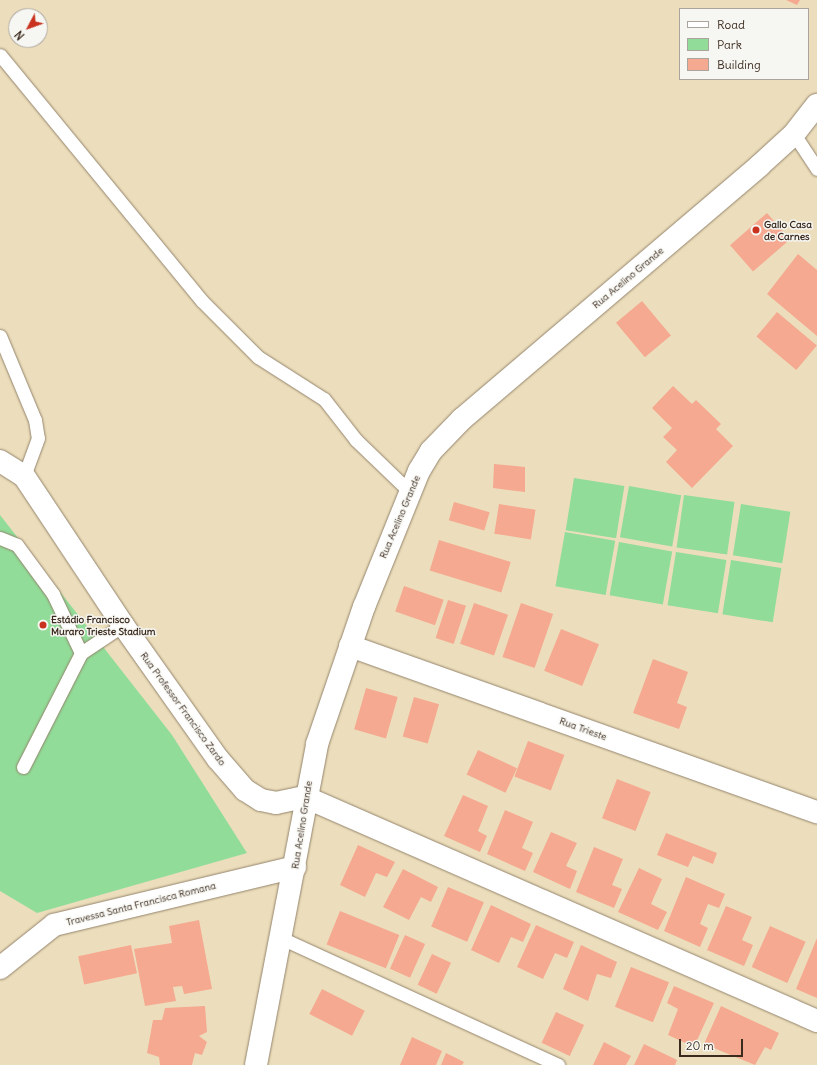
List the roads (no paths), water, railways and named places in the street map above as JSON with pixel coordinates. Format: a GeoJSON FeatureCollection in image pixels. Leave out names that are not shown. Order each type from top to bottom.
{"type":"FeatureCollection","features":[{"type":"Feature","properties":{"kind":"street","name":"Rua Acelino Grande"},"geometry":{"type":"LineString","coordinates":[[256,1065],[282,938],[295,867],[305,797],[316,744],[350,646],[409,492],[431,451],[462,419],[794,134],[814,115]]}},
{"type":"Feature","properties":{"kind":"street","name":"Rua Professor Francisco Zardo"},"geometry":{"type":"LineString","coordinates":[[0,461],[24,476],[123,625],[218,759],[246,790],[261,800],[276,803],[305,797]]}},
{"type":"Feature","properties":{"kind":"street","name":"Rua Trieste"},"geometry":{"type":"LineString","coordinates":[[350,646],[817,812]]}},
{"type":"Feature","properties":{"kind":"street"},"geometry":{"type":"LineString","coordinates":[[305,797],[817,1021]]}},
{"type":"Feature","properties":{"kind":"street","name":"Travessa Santa Francisca Romana"},"geometry":{"type":"LineString","coordinates":[[0,968],[54,925],[295,867]]}},
{"type":"Feature","properties":{"kind":"lane"},"geometry":{"type":"LineString","coordinates":[[0,55],[202,301],[258,357],[324,399],[356,440],[409,492]]}},
{"type":"Feature","properties":{"kind":"lane"},"geometry":{"type":"LineString","coordinates":[[794,134],[817,169]]}},
{"type":"Feature","properties":{"kind":"lane"},"geometry":{"type":"LineString","coordinates":[[0,336],[35,420],[38,438],[24,476]]}},
{"type":"Feature","properties":{"kind":"lane"},"geometry":{"type":"LineString","coordinates":[[0,538],[17,545],[53,594],[81,653]]}},
{"type":"Feature","properties":{"kind":"lane"},"geometry":{"type":"LineString","coordinates":[[23,767],[81,653],[123,625]]}},
{"type":"Feature","properties":{"kind":"lane"},"geometry":{"type":"LineString","coordinates":[[282,938],[558,1065]]}},
{"type":"Feature","properties":{"kind":"place","name":"Gallo Casa de Carnes"},"geometry":{"type":"Point","coordinates":[756,230]}},
{"type":"Feature","properties":{"kind":"place","name":"Estádio Francisco Muraro Trieste Stadium"},"geometry":{"type":"Point","coordinates":[43,625]}}]}
